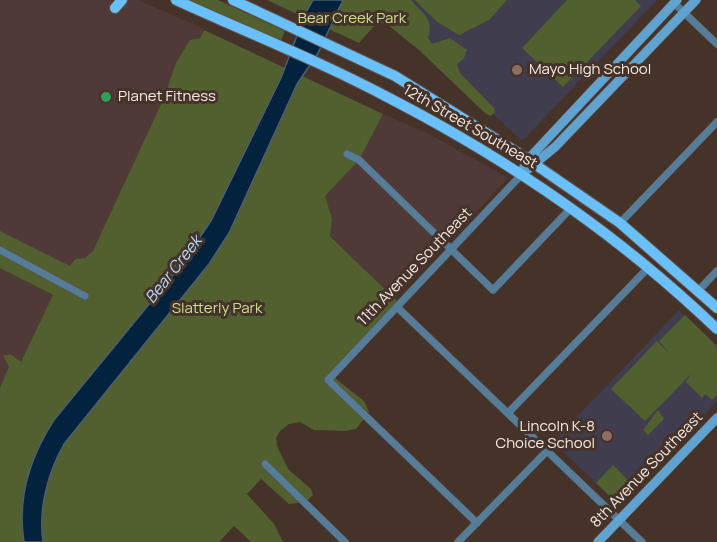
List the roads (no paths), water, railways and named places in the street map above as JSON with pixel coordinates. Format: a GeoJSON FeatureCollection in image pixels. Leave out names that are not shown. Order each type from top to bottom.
{"type":"FeatureCollection","features":[{"type":"Feature","properties":{"kind":"main road"},"geometry":{"type":"LineString","coordinates":[[117,0],[115,8],[122,0]]}},
{"type":"Feature","properties":{"kind":"main road","name":"12th Street Southeast"},"geometry":{"type":"LineString","coordinates":[[176,0],[390,98],[522,174],[649,267],[717,329]]}},
{"type":"Feature","properties":{"kind":"main road","name":"12th Street Southeast"},"geometry":{"type":"LineString","coordinates":[[233,0],[335,46],[425,94],[532,162],[620,223],[717,308]]}},
{"type":"Feature","properties":{"kind":"main road","name":"11th Avenue Southeast"},"geometry":{"type":"LineString","coordinates":[[532,162],[696,0]]}},
{"type":"Feature","properties":{"kind":"main road","name":"11th Avenue Southeast"},"geometry":{"type":"LineString","coordinates":[[522,174],[676,2]]}},
{"type":"Feature","properties":{"kind":"main road","name":"8th Avenue Southeast"},"geometry":{"type":"LineString","coordinates":[[598,542],[717,418]]}},
{"type":"Feature","properties":{"kind":"street"},"geometry":{"type":"LineString","coordinates":[[676,2],[717,44]]}},
{"type":"Feature","properties":{"kind":"street"},"geometry":{"type":"LineString","coordinates":[[620,223],[717,122]]}},
{"type":"Feature","properties":{"kind":"street"},"geometry":{"type":"LineString","coordinates":[[347,154],[359,160],[493,290],[571,208]]}},
{"type":"Feature","properties":{"kind":"street","name":"11th Avenue Southeast"},"geometry":{"type":"LineString","coordinates":[[477,523],[328,380],[453,250],[522,174]]}},
{"type":"Feature","properties":{"kind":"street"},"geometry":{"type":"LineString","coordinates":[[0,250],[86,296]]}},
{"type":"Feature","properties":{"kind":"street"},"geometry":{"type":"LineString","coordinates":[[508,412],[649,267]]}},
{"type":"Feature","properties":{"kind":"street"},"geometry":{"type":"LineString","coordinates":[[699,290],[717,271]]}},
{"type":"Feature","properties":{"kind":"street"},"geometry":{"type":"LineString","coordinates":[[398,308],[642,542]]}},
{"type":"Feature","properties":{"kind":"street"},"geometry":{"type":"LineString","coordinates":[[458,542],[548,450]]}},
{"type":"Feature","properties":{"kind":"street"},"geometry":{"type":"LineString","coordinates":[[265,464],[345,542]]}},
{"type":"Feature","properties":{"kind":"water"},"geometry":{"type":"Polygon","coordinates":[[[313,0],[343,0],[318,53],[297,84],[229,233],[209,264],[64,444],[53,466],[43,504],[43,542],[24,542],[22,510],[24,494],[38,448],[54,420],[178,269],[211,221],[281,78],[306,12],[313,0]]]}},
{"type":"Feature","properties":{"kind":"place","name":"Mayo High School"},"geometry":{"type":"Point","coordinates":[517,70]}},
{"type":"Feature","properties":{"kind":"place","name":"Planet Fitness"},"geometry":{"type":"Point","coordinates":[106,97]}},
{"type":"Feature","properties":{"kind":"place","name":"Lincoln K-8 Choice School"},"geometry":{"type":"Point","coordinates":[607,436]}},
{"type":"Feature","properties":{"kind":"park label","name":"Bear Creek Park"},"geometry":{"type":"Point","coordinates":[352,19]}},
{"type":"Feature","properties":{"kind":"park label","name":"Slatterly Park"},"geometry":{"type":"Point","coordinates":[217,309]}},
{"type":"Feature","properties":{"kind":"water label","name":"Bear Creek"},"geometry":{"type":"Point","coordinates":[174,270]}}]}
